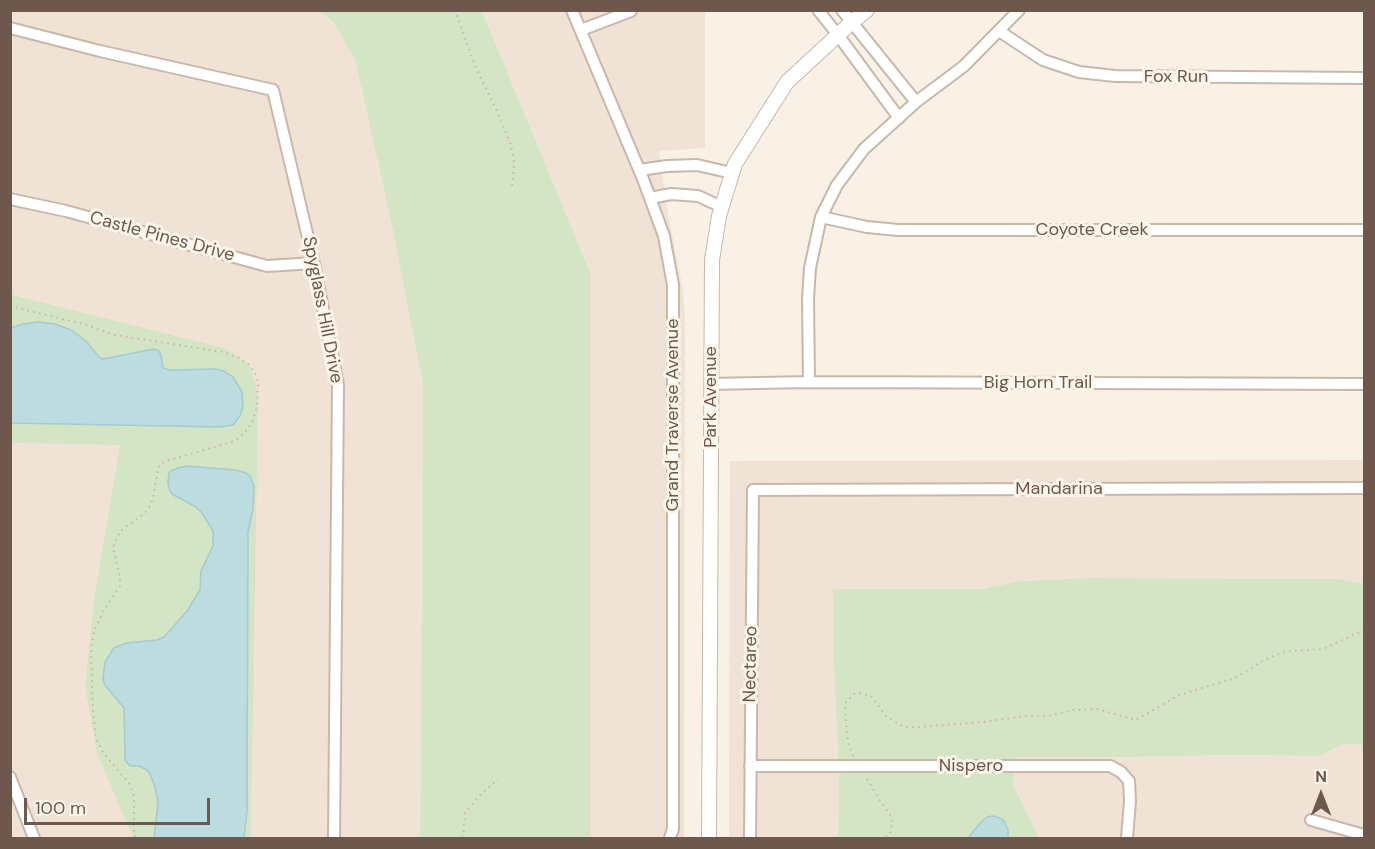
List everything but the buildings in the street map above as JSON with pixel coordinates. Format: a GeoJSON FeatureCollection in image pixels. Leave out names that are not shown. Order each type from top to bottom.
{"type":"FeatureCollection","features":[{"type":"Feature","properties":{"kind":"street","name":"Grand Traverse Avenue"},"geometry":{"type":"LineString","coordinates":[[572,10],[640,170],[664,236],[673,285],[673,829],[670,838]]}},
{"type":"Feature","properties":{"kind":"street"},"geometry":{"type":"LineString","coordinates":[[581,30],[631,10]]}},
{"type":"Feature","properties":{"kind":"street"},"geometry":{"type":"LineString","coordinates":[[818,10],[899,118]]}},
{"type":"Feature","properties":{"kind":"street"},"geometry":{"type":"LineString","coordinates":[[842,10],[916,102]]}},
{"type":"Feature","properties":{"kind":"street","name":"Park Avenue"},"geometry":{"type":"LineString","coordinates":[[709,838],[712,260],[719,216],[735,164],[787,82],[867,10]]}},
{"type":"Feature","properties":{"kind":"street"},"geometry":{"type":"LineString","coordinates":[[809,382],[810,268],[821,217],[837,185],[864,149],[916,102],[964,66],[1019,10]]}},
{"type":"Feature","properties":{"kind":"street","name":"Spyglass Hill Drive"},"geometry":{"type":"LineString","coordinates":[[10,28],[273,90],[314,263],[338,385],[334,838]]}},
{"type":"Feature","properties":{"kind":"street","name":"Fox Run"},"geometry":{"type":"LineString","coordinates":[[999,31],[1043,60],[1079,72],[1115,76],[1365,78]]}},
{"type":"Feature","properties":{"kind":"street"},"geometry":{"type":"LineString","coordinates":[[640,170],[697,165],[732,173]]}},
{"type":"Feature","properties":{"kind":"street"},"geometry":{"type":"LineString","coordinates":[[650,198],[672,194],[698,196],[722,207]]}},
{"type":"Feature","properties":{"kind":"street","name":"Castle Pines Drive"},"geometry":{"type":"LineString","coordinates":[[10,199],[66,211],[267,266],[314,263]]}},
{"type":"Feature","properties":{"kind":"street","name":"Coyote Creek"},"geometry":{"type":"LineString","coordinates":[[821,217],[867,227],[898,230],[1365,230]]}},
{"type":"Feature","properties":{"kind":"street","name":"Big Horn Trail"},"geometry":{"type":"LineString","coordinates":[[711,384],[809,382],[1365,384]]}},
{"type":"Feature","properties":{"kind":"street","name":"Mandarina"},"geometry":{"type":"LineString","coordinates":[[753,489],[1365,488]]}},
{"type":"Feature","properties":{"kind":"street","name":"Nectareo"},"geometry":{"type":"LineString","coordinates":[[750,838],[753,489]]}},
{"type":"Feature","properties":{"kind":"street","name":"Nispero"},"geometry":{"type":"LineString","coordinates":[[750,766],[1110,766],[1121,772],[1129,781],[1127,838]]}},
{"type":"Feature","properties":{"kind":"street"},"geometry":{"type":"LineString","coordinates":[[10,777],[34,838]]}},
{"type":"Feature","properties":{"kind":"street"},"geometry":{"type":"LineString","coordinates":[[1311,820],[1365,835]]}},
{"type":"Feature","properties":{"kind":"path"},"geometry":{"type":"LineString","coordinates":[[454,10],[476,68],[511,145],[514,161],[512,189]]}},
{"type":"Feature","properties":{"kind":"path"},"geometry":{"type":"LineString","coordinates":[[10,306],[83,324],[115,335],[223,352],[248,364],[258,382],[257,406],[252,423],[246,432],[232,442],[160,464],[150,506],[145,513],[120,531],[113,547],[120,586],[104,610],[92,640],[93,713],[96,739],[105,754],[129,783],[134,796],[134,835],[136,838]]}},
{"type":"Feature","properties":{"kind":"path"},"geometry":{"type":"LineString","coordinates":[[885,838],[890,834],[891,816],[852,754],[848,742],[846,702],[854,694],[871,696],[886,716],[904,727],[918,728],[1025,716],[1049,716],[1097,709],[1136,720],[1179,695],[1235,678],[1264,660],[1281,653],[1323,650],[1365,630]]}},
{"type":"Feature","properties":{"kind":"path"},"geometry":{"type":"LineString","coordinates":[[462,838],[465,813],[498,779]]}},
{"type":"Feature","properties":{"kind":"shaded area"},"geometry":{"type":"Polygon","coordinates":[[[10,11],[318,11],[333,22],[355,59],[393,231],[423,385],[420,838],[251,838],[254,600],[224,348],[11,294],[10,11]]]}},
{"type":"Feature","properties":{"kind":"shaded area"},"geometry":{"type":"Polygon","coordinates":[[[482,11],[705,11],[705,148],[659,151],[668,214],[683,290],[685,318],[684,838],[590,838],[590,272],[482,11]]]}},
{"type":"Feature","properties":{"kind":"shaded area"},"geometry":{"type":"Polygon","coordinates":[[[11,443],[120,444],[94,597],[85,688],[97,754],[133,838],[11,838],[11,443]]]}},
{"type":"Feature","properties":{"kind":"shaded area"},"geometry":{"type":"Polygon","coordinates":[[[1364,460],[1364,584],[1340,579],[1089,578],[1020,581],[982,589],[833,589],[839,781],[838,838],[729,838],[730,461],[1364,460]]]}},
{"type":"Feature","properties":{"kind":"shaded area"},"geometry":{"type":"Polygon","coordinates":[[[1343,744],[1364,745],[1364,838],[1039,838],[1013,784],[1015,757],[1319,756],[1343,744]]]}},
{"type":"Feature","properties":{"kind":"green space"},"geometry":{"type":"Polygon","coordinates":[[[318,11],[482,11],[590,272],[590,838],[420,838],[423,385],[393,231],[355,59],[333,22],[318,11]]]}},
{"type":"Feature","properties":{"kind":"green space"},"geometry":{"type":"Polygon","coordinates":[[[10,294],[224,348],[249,364],[258,393],[251,838],[133,838],[97,754],[85,688],[94,597],[120,445],[11,443],[10,294]]]}},
{"type":"Feature","properties":{"kind":"green space"},"geometry":{"type":"Polygon","coordinates":[[[1089,578],[1340,579],[1364,584],[1364,745],[1343,744],[1319,756],[1015,757],[1013,784],[1039,838],[838,838],[839,781],[833,589],[982,589],[1020,581],[1089,578]]]}},
{"type":"Feature","properties":{"kind":"water"},"geometry":{"type":"Polygon","coordinates":[[[38,322],[55,324],[71,330],[86,341],[103,359],[154,349],[161,355],[163,368],[169,370],[215,369],[224,371],[233,377],[242,392],[243,406],[240,416],[233,425],[220,427],[11,423],[11,328],[38,322]]]}},
{"type":"Feature","properties":{"kind":"water"},"geometry":{"type":"Polygon","coordinates":[[[187,466],[246,473],[250,476],[254,486],[253,509],[248,532],[247,811],[244,838],[154,838],[158,802],[155,787],[147,770],[139,766],[130,766],[125,760],[124,708],[105,685],[103,679],[105,662],[114,648],[126,643],[157,640],[164,637],[187,611],[200,590],[201,571],[213,546],[213,531],[196,507],[172,494],[168,483],[171,471],[187,466]]]}},
{"type":"Feature","properties":{"kind":"water"},"geometry":{"type":"Polygon","coordinates":[[[993,816],[1004,821],[1008,830],[1008,838],[968,838],[982,821],[993,816]]]}}]}
